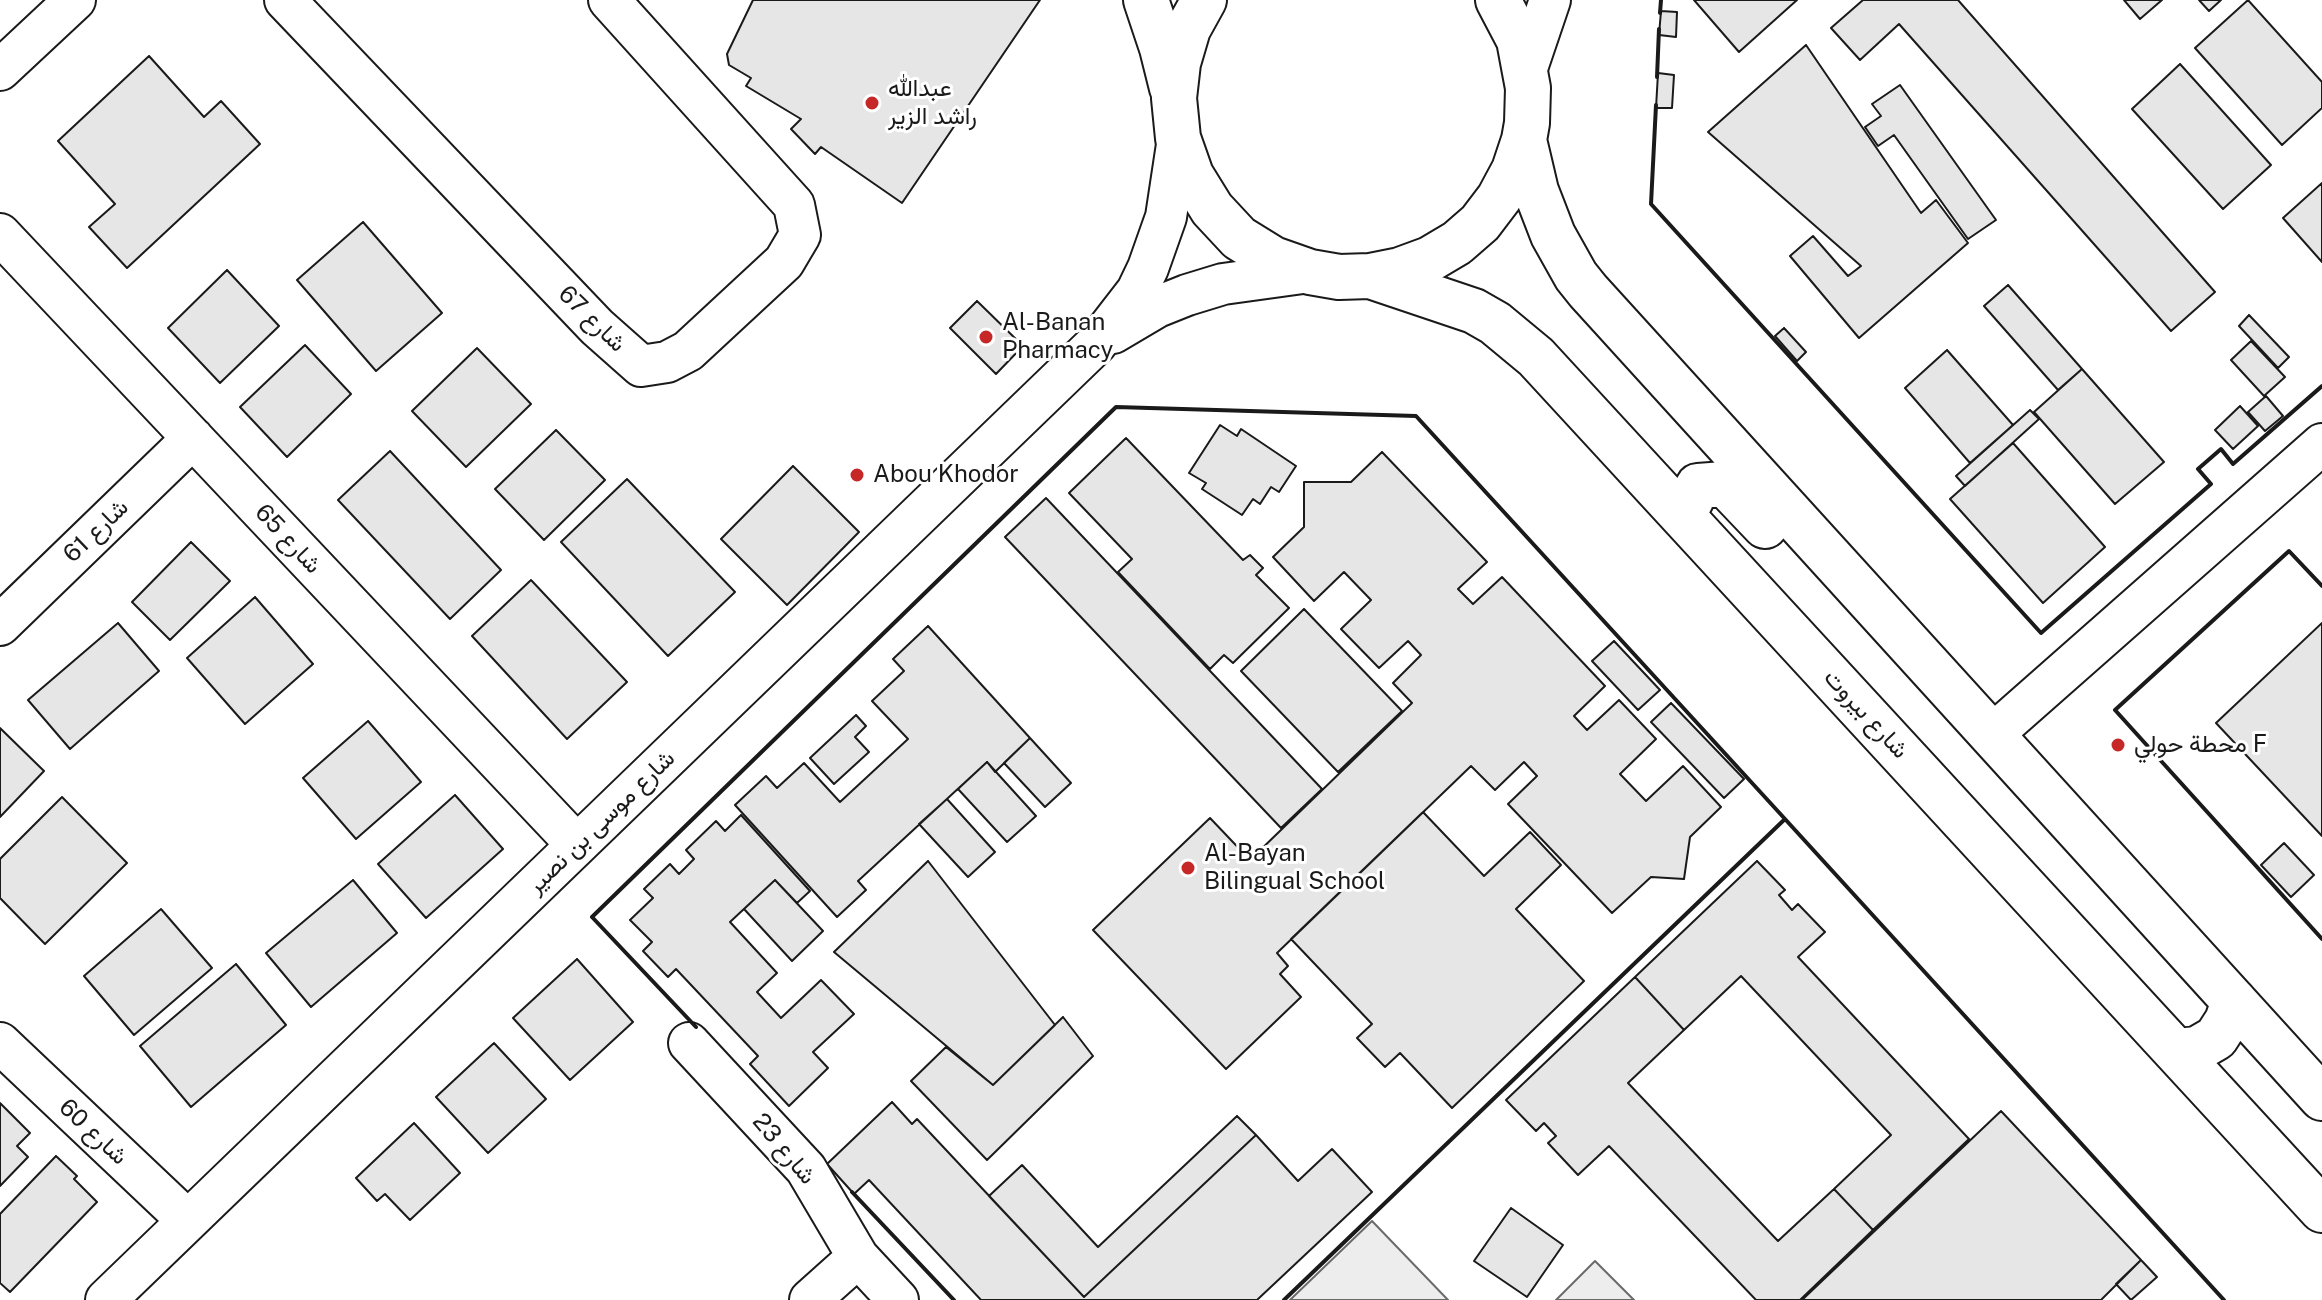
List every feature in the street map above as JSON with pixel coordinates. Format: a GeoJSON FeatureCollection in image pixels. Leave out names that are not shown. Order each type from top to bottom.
{"type":"FeatureCollection","features":[{"type":"Feature","properties":{"kind":"main road"},"geometry":{"type":"LineString","coordinates":[[1146,0],[1162,48],[1191,175],[1212,209],[1239,238],[1273,259],[1310,272],[1339,277],[1370,276],[1415,265],[1457,243],[1480,223],[1499,198],[1514,170],[1524,140],[1529,106],[1519,40],[1498,0]]}},
{"type":"Feature","properties":{"kind":"main road"},"geometry":{"type":"LineString","coordinates":[[1176,118],[1178,63],[1188,29],[1204,0]]}},
{"type":"Feature","properties":{"kind":"main road"},"geometry":{"type":"LineString","coordinates":[[1524,140],[1544,213],[1576,276],[2322,1098]]}},
{"type":"Feature","properties":{"kind":"main road","name":"شارع بيروت"},"geometry":{"type":"LineString","coordinates":[[1370,276],[1453,302],[1495,323],[1536,357],[2322,1210]]}},
{"type":"Feature","properties":{"kind":"main road"},"geometry":{"type":"LineString","coordinates":[[1683,516],[1698,486],[1725,484],[1868,634],[1952,690]]}},
{"type":"Feature","properties":{"kind":"main road"},"geometry":{"type":"LineString","coordinates":[[2178,1051],[2197,1049],[2216,1038],[2227,1021],[2234,1001]]}},
{"type":"Feature","properties":{"kind":"street"},"geometry":{"type":"LineString","coordinates":[[0,70],[75,0]]}},
{"type":"Feature","properties":{"kind":"street","name":"شارع 67"},"geometry":{"type":"LineString","coordinates":[[285,0],[597,327],[641,366],[667,362],[688,351],[784,262],[800,235],[794,205],[609,0]]}},
{"type":"Feature","properties":{"kind":"street"},"geometry":{"type":"LineString","coordinates":[[1526,71],[1550,0]]}},
{"type":"Feature","properties":{"kind":"street","name":"شارع موسى بن نصير"},"geometry":{"type":"LineString","coordinates":[[106,1300],[1096,344],[1137,291],[1148,268],[1166,217],[1176,118]]}},
{"type":"Feature","properties":{"kind":"street","name":"شارع 65"},"geometry":{"type":"LineString","coordinates":[[0,234],[577,845]]}},
{"type":"Feature","properties":{"kind":"street","name":"شارع موسى بن نصير"},"geometry":{"type":"LineString","coordinates":[[1096,344],[1157,307],[1187,295],[1223,284],[1310,272]]}},
{"type":"Feature","properties":{"kind":"street","name":"شارع 61"},"geometry":{"type":"LineString","coordinates":[[0,625],[193,438]]}},
{"type":"Feature","properties":{"kind":"street"},"geometry":{"type":"LineString","coordinates":[[1992,735],[2322,444]]}},
{"type":"Feature","properties":{"kind":"street","name":"شارع 60"},"geometry":{"type":"LineString","coordinates":[[0,1043],[187,1220]]}},
{"type":"Feature","properties":{"kind":"street","name":"شارع 23"},"geometry":{"type":"LineString","coordinates":[[689,1043],[806,1169],[858,1257],[898,1300]]}},
{"type":"Feature","properties":{"kind":"street"},"geometry":{"type":"LineString","coordinates":[[810,1300],[858,1257]]}},
{"type":"Feature","properties":{"kind":"shaded area"},"geometry":{"type":"Polygon","coordinates":[[[1372,1221],[1448,1300],[1290,1300],[1372,1221]]]}},
{"type":"Feature","properties":{"kind":"shaded area"},"geometry":{"type":"Polygon","coordinates":[[[1595,1261],[1634,1300],[1556,1300],[1595,1261]]]}},
{"type":"Feature","properties":{"kind":"building","name":"عبدالله راشد الزير"},"geometry":{"type":"Polygon","coordinates":[[[753,0],[1040,0],[902,203],[821,147],[815,154],[791,129],[801,119],[746,86],[751,78],[729,65],[727,54],[753,0]]]}},
{"type":"Feature","properties":{"kind":"building"},"geometry":{"type":"Polygon","coordinates":[[[1694,0],[1797,0],[1739,52],[1694,0]]]}},
{"type":"Feature","properties":{"kind":"building"},"geometry":{"type":"Polygon","coordinates":[[[1863,0],[1958,0],[2215,292],[2171,331],[1899,24],[1860,60],[1831,28],[1863,0]]]}},
{"type":"Feature","properties":{"kind":"building"},"geometry":{"type":"Polygon","coordinates":[[[2124,0],[2162,0],[2140,19],[2124,0]]]}},
{"type":"Feature","properties":{"kind":"building"},"geometry":{"type":"Polygon","coordinates":[[[2199,0],[2221,0],[2209,11],[2199,0]]]}},
{"type":"Feature","properties":{"kind":"building"},"geometry":{"type":"Polygon","coordinates":[[[2248,0],[2322,82],[2322,108],[2282,145],[2195,48],[2248,0]]]}},
{"type":"Feature","properties":{"kind":"building"},"geometry":{"type":"Polygon","coordinates":[[[1661,11],[1677,12],[1676,37],[1659,35],[1661,11]]]}},
{"type":"Feature","properties":{"kind":"building"},"geometry":{"type":"Polygon","coordinates":[[[1806,45],[1921,213],[1936,200],[1968,243],[1859,338],[1790,256],[1813,236],[1848,276],[1861,266],[1708,132],[1806,45]]]}},
{"type":"Feature","properties":{"kind":"building"},"geometry":{"type":"Polygon","coordinates":[[[149,56],[204,117],[221,101],[260,144],[127,268],[89,227],[115,204],[58,141],[149,56]]]}},
{"type":"Feature","properties":{"kind":"building"},"geometry":{"type":"Polygon","coordinates":[[[2180,64],[2271,165],[2223,209],[2132,109],[2180,64]]]}},
{"type":"Feature","properties":{"kind":"building"},"geometry":{"type":"Polygon","coordinates":[[[1658,73],[1674,75],[1672,108],[1656,108],[1658,73]]]}},
{"type":"Feature","properties":{"kind":"building"},"geometry":{"type":"Polygon","coordinates":[[[1900,85],[1996,220],[1968,239],[1894,135],[1878,146],[1865,127],[1881,116],[1872,104],[1900,85]]]}},
{"type":"Feature","properties":{"kind":"building"},"geometry":{"type":"Polygon","coordinates":[[[2322,183],[2322,262],[2283,218],[2322,183]]]}},
{"type":"Feature","properties":{"kind":"building"},"geometry":{"type":"Polygon","coordinates":[[[363,222],[442,313],[376,371],[297,280],[363,222]]]}},
{"type":"Feature","properties":{"kind":"building"},"geometry":{"type":"Polygon","coordinates":[[[227,270],[279,326],[220,383],[168,328],[227,270]]]}},
{"type":"Feature","properties":{"kind":"building"},"geometry":{"type":"Polygon","coordinates":[[[2008,285],[2082,369],[2058,390],[1984,306],[2008,285]]]}},
{"type":"Feature","properties":{"kind":"building","name":"Al-Banan Pharmacy"},"geometry":{"type":"Polygon","coordinates":[[[977,301],[1023,346],[996,374],[950,328],[977,301]]]}},
{"type":"Feature","properties":{"kind":"building"},"geometry":{"type":"Polygon","coordinates":[[[2249,315],[2289,357],[2278,368],[2239,326],[2249,315]]]}},
{"type":"Feature","properties":{"kind":"building"},"geometry":{"type":"Polygon","coordinates":[[[1784,328],[1806,352],[1797,361],[1775,336],[1784,328]]]}},
{"type":"Feature","properties":{"kind":"building"},"geometry":{"type":"Polygon","coordinates":[[[2251,341],[2285,377],[2264,396],[2231,360],[2251,341]]]}},
{"type":"Feature","properties":{"kind":"building"},"geometry":{"type":"Polygon","coordinates":[[[305,345],[351,394],[287,457],[240,407],[305,345]]]}},
{"type":"Feature","properties":{"kind":"building"},"geometry":{"type":"Polygon","coordinates":[[[477,348],[531,404],[466,467],[412,411],[477,348]]]}},
{"type":"Feature","properties":{"kind":"building"},"geometry":{"type":"Polygon","coordinates":[[[1947,350],[2013,425],[1970,463],[1905,388],[1947,350]]]}},
{"type":"Feature","properties":{"kind":"building"},"geometry":{"type":"Polygon","coordinates":[[[2082,369],[2164,462],[2115,504],[2034,412],[2082,369]]]}},
{"type":"Feature","properties":{"kind":"building"},"geometry":{"type":"Polygon","coordinates":[[[2266,396],[2283,416],[2265,431],[2248,412],[2266,396]]]}},
{"type":"Feature","properties":{"kind":"building"},"geometry":{"type":"Polygon","coordinates":[[[2240,406],[2258,426],[2233,449],[2215,430],[2240,406]]]}},
{"type":"Feature","properties":{"kind":"building"},"geometry":{"type":"Polygon","coordinates":[[[2030,410],[2039,419],[1965,486],[1956,476],[2030,410]]]}},
{"type":"Feature","properties":{"kind":"building"},"geometry":{"type":"Polygon","coordinates":[[[1220,425],[1237,436],[1241,429],[1296,466],[1279,492],[1271,487],[1260,504],[1253,499],[1242,515],[1202,489],[1206,483],[1189,473],[1220,425]]]}},
{"type":"Feature","properties":{"kind":"building"},"geometry":{"type":"Polygon","coordinates":[[[556,430],[605,480],[544,540],[495,489],[556,430]]]}},
{"type":"Feature","properties":{"kind":"building"},"geometry":{"type":"Polygon","coordinates":[[[1126,438],[1243,560],[1250,555],[1263,568],[1256,575],[1289,608],[1233,663],[1224,655],[1210,669],[1118,572],[1132,559],[1069,493],[1126,438]]]}},
{"type":"Feature","properties":{"kind":"building"},"geometry":{"type":"Polygon","coordinates":[[[2013,443],[2105,547],[2043,603],[1950,499],[2013,443]]]}},
{"type":"Feature","properties":{"kind":"building"},"geometry":{"type":"Polygon","coordinates":[[[390,451],[501,570],[450,619],[338,500],[390,451]]]}},
{"type":"Feature","properties":{"kind":"building"},"geometry":{"type":"Polygon","coordinates":[[[1382,452],[1487,562],[1458,589],[1473,604],[1502,577],[1605,686],[1574,716],[1587,730],[1619,700],[1656,739],[1620,774],[1646,801],[1683,766],[1721,807],[1690,837],[1684,879],[1651,877],[1612,913],[1508,804],[1537,776],[1524,762],[1495,790],[1471,766],[1277,953],[1288,966],[1280,974],[1301,997],[1226,1069],[1093,930],[1210,818],[1250,860],[1412,703],[1393,683],[1421,655],[1408,641],[1379,668],[1341,629],[1371,600],[1344,572],[1314,601],[1273,557],[1304,527],[1304,482],[1351,482],[1382,452]]]}},
{"type":"Feature","properties":{"kind":"building"},"geometry":{"type":"Polygon","coordinates":[[[793,466],[859,532],[787,605],[721,539],[793,466]]]}},
{"type":"Feature","properties":{"kind":"building"},"geometry":{"type":"Polygon","coordinates":[[[627,479],[735,592],[668,656],[561,542],[627,479]]]}},
{"type":"Feature","properties":{"kind":"building"},"geometry":{"type":"Polygon","coordinates":[[[1046,498],[1322,789],[1281,828],[1005,537],[1046,498]]]}},
{"type":"Feature","properties":{"kind":"building"},"geometry":{"type":"Polygon","coordinates":[[[191,542],[230,581],[170,640],[132,602],[191,542]]]}},
{"type":"Feature","properties":{"kind":"building"},"geometry":{"type":"Polygon","coordinates":[[[531,580],[627,682],[567,739],[472,636],[531,580]]]}},
{"type":"Feature","properties":{"kind":"building"},"geometry":{"type":"Polygon","coordinates":[[[255,597],[313,664],[245,724],[187,658],[255,597]]]}},
{"type":"Feature","properties":{"kind":"building"},"geometry":{"type":"Polygon","coordinates":[[[1304,609],[1402,711],[1338,772],[1241,671],[1304,609]]]}},
{"type":"Feature","properties":{"kind":"building"},"geometry":{"type":"Polygon","coordinates":[[[118,623],[159,671],[70,749],[28,700],[118,623]]]}},
{"type":"Feature","properties":{"kind":"building"},"geometry":{"type":"Polygon","coordinates":[[[2322,623],[2322,836],[2216,723],[2322,623]]]}},
{"type":"Feature","properties":{"kind":"building"},"geometry":{"type":"Polygon","coordinates":[[[928,626],[1030,738],[995,772],[987,762],[858,881],[866,890],[837,917],[735,805],[766,776],[777,788],[804,763],[840,802],[908,739],[872,701],[904,671],[893,659],[928,626]]]}},
{"type":"Feature","properties":{"kind":"building"},"geometry":{"type":"Polygon","coordinates":[[[1614,641],[1660,690],[1638,710],[1592,661],[1614,641]]]}},
{"type":"Feature","properties":{"kind":"building"},"geometry":{"type":"Polygon","coordinates":[[[1671,703],[1744,779],[1724,798],[1651,722],[1671,703]]]}},
{"type":"Feature","properties":{"kind":"building"},"geometry":{"type":"Polygon","coordinates":[[[856,715],[866,726],[855,737],[869,752],[834,784],[810,758],[856,715]]]}},
{"type":"Feature","properties":{"kind":"building"},"geometry":{"type":"Polygon","coordinates":[[[368,721],[421,782],[356,839],[303,778],[368,721]]]}},
{"type":"Feature","properties":{"kind":"building"},"geometry":{"type":"Polygon","coordinates":[[[0,728],[44,771],[0,817],[0,728]]]}},
{"type":"Feature","properties":{"kind":"building"},"geometry":{"type":"Polygon","coordinates":[[[1030,738],[1071,783],[1045,807],[1004,763],[1030,738]]]}},
{"type":"Feature","properties":{"kind":"building"},"geometry":{"type":"Polygon","coordinates":[[[987,762],[1036,816],[1007,842],[958,789],[987,762]]]}},
{"type":"Feature","properties":{"kind":"building"},"geometry":{"type":"Polygon","coordinates":[[[455,795],[503,849],[426,918],[378,864],[455,795]]]}},
{"type":"Feature","properties":{"kind":"building"},"geometry":{"type":"Polygon","coordinates":[[[62,797],[127,863],[45,944],[0,898],[0,859],[62,797]]]}},
{"type":"Feature","properties":{"kind":"building"},"geometry":{"type":"Polygon","coordinates":[[[947,799],[995,852],[968,877],[919,824],[947,799]]]}},
{"type":"Feature","properties":{"kind":"building"},"geometry":{"type":"Polygon","coordinates":[[[1423,812],[1484,876],[1530,832],[1561,865],[1516,909],[1584,981],[1452,1108],[1400,1053],[1385,1067],[1357,1038],[1372,1024],[1291,939],[1423,812]]]}},
{"type":"Feature","properties":{"kind":"building"},"geometry":{"type":"Polygon","coordinates":[[[741,815],[810,891],[797,903],[775,880],[730,922],[777,973],[757,992],[781,1018],[821,980],[854,1014],[813,1052],[828,1068],[789,1106],[750,1064],[758,1056],[676,969],[668,977],[643,951],[652,942],[630,920],[653,898],[644,889],[670,864],[679,874],[694,859],[686,850],[716,821],[725,831],[741,815]]]}},
{"type":"Feature","properties":{"kind":"building"},"geometry":{"type":"Polygon","coordinates":[[[2284,843],[2314,875],[2291,897],[2261,865],[2284,843]]]}},
{"type":"Feature","properties":{"kind":"building"},"geometry":{"type":"Polygon","coordinates":[[[928,861],[1055,1025],[993,1085],[834,952],[928,861]]]}},
{"type":"Feature","properties":{"kind":"building"},"geometry":{"type":"Polygon","coordinates":[[[1757,861],[1785,890],[1779,895],[1792,910],[1798,904],[1825,932],[1798,957],[1969,1139],[1873,1230],[1834,1189],[1891,1135],[1741,976],[1684,1030],[1635,977],[1757,861]]]}},
{"type":"Feature","properties":{"kind":"building"},"geometry":{"type":"Polygon","coordinates":[[[353,880],[397,933],[311,1007],[266,953],[353,880]]]}},
{"type":"Feature","properties":{"kind":"building"},"geometry":{"type":"Polygon","coordinates":[[[775,880],[823,931],[792,961],[744,909],[775,880]]]}},
{"type":"Feature","properties":{"kind":"building"},"geometry":{"type":"Polygon","coordinates":[[[161,909],[212,968],[134,1035],[84,976],[161,909]]]}},
{"type":"Feature","properties":{"kind":"building"},"geometry":{"type":"Polygon","coordinates":[[[577,959],[633,1022],[570,1080],[513,1018],[577,959]]]}},
{"type":"Feature","properties":{"kind":"building"},"geometry":{"type":"Polygon","coordinates":[[[236,964],[286,1025],[191,1107],[140,1046],[236,964]]]}},
{"type":"Feature","properties":{"kind":"building"},"geometry":{"type":"Polygon","coordinates":[[[1635,977],[1684,1030],[1628,1083],[1778,1241],[1834,1189],[1873,1230],[1800,1300],[1756,1300],[1609,1146],[1578,1175],[1548,1143],[1556,1136],[1544,1123],[1536,1131],[1506,1100],[1635,977]]]}},
{"type":"Feature","properties":{"kind":"building"},"geometry":{"type":"Polygon","coordinates":[[[1063,1017],[1093,1056],[987,1160],[911,1081],[946,1047],[993,1085],[1063,1017]]]}},
{"type":"Feature","properties":{"kind":"building"},"geometry":{"type":"Polygon","coordinates":[[[494,1043],[546,1099],[488,1153],[436,1097],[494,1043]]]}},
{"type":"Feature","properties":{"kind":"building"},"geometry":{"type":"Polygon","coordinates":[[[892,1102],[912,1124],[917,1119],[1084,1297],[1256,1135],[1298,1181],[1332,1149],[1372,1192],[1257,1300],[981,1300],[869,1180],[854,1194],[827,1164],[892,1102]]]}},
{"type":"Feature","properties":{"kind":"building"},"geometry":{"type":"Polygon","coordinates":[[[0,1103],[30,1133],[17,1146],[28,1157],[0,1186],[0,1103]]]}},
{"type":"Feature","properties":{"kind":"building"},"geometry":{"type":"Polygon","coordinates":[[[2001,1111],[2141,1260],[2101,1300],[1802,1300],[2001,1111]]]}},
{"type":"Feature","properties":{"kind":"building"},"geometry":{"type":"Polygon","coordinates":[[[1237,1116],[1256,1135],[1084,1297],[989,1196],[1022,1165],[1098,1247],[1237,1116]]]}},
{"type":"Feature","properties":{"kind":"building"},"geometry":{"type":"Polygon","coordinates":[[[414,1123],[460,1173],[410,1220],[385,1194],[377,1201],[356,1178],[414,1123]]]}},
{"type":"Feature","properties":{"kind":"building"},"geometry":{"type":"Polygon","coordinates":[[[56,1156],[97,1202],[10,1292],[0,1283],[0,1214],[56,1156]]]}},
{"type":"Feature","properties":{"kind":"building"},"geometry":{"type":"Polygon","coordinates":[[[1511,1208],[1563,1245],[1527,1297],[1474,1261],[1511,1208]]]}},
{"type":"Feature","properties":{"kind":"building"},"geometry":{"type":"Polygon","coordinates":[[[2141,1260],[2157,1277],[2131,1300],[2116,1284],[2141,1260]]]}},
{"type":"Feature","properties":{"kind":"wall"},"geometry":{"type":"LineString","coordinates":[[1660,13],[1661,0]]}},
{"type":"Feature","properties":{"kind":"wall"},"geometry":{"type":"LineString","coordinates":[[1657,77],[1659,29]]}},
{"type":"Feature","properties":{"kind":"wall"},"geometry":{"type":"LineString","coordinates":[[1656,105],[1651,204],[2041,633],[2211,484],[2198,469],[2221,449],[2233,464],[2322,386]]}},
{"type":"Feature","properties":{"kind":"wall"},"geometry":{"type":"LineString","coordinates":[[696,1027],[592,917],[1116,407],[1416,416],[1785,819],[1284,1300]]}},
{"type":"Feature","properties":{"kind":"wall"},"geometry":{"type":"LineString","coordinates":[[2322,586],[2289,551],[2115,710],[2322,939]]}},
{"type":"Feature","properties":{"kind":"wall"},"geometry":{"type":"LineString","coordinates":[[1785,819],[2224,1300]]}},
{"type":"Feature","properties":{"kind":"wall"},"geometry":{"type":"LineString","coordinates":[[852,1192],[954,1300]]}},
{"type":"Feature","properties":{"kind":"place","name":"عبدالله راشد الزير"},"geometry":{"type":"Point","coordinates":[872,103]}},
{"type":"Feature","properties":{"kind":"place","name":"Al-Banan Pharmacy"},"geometry":{"type":"Point","coordinates":[986,337]}},
{"type":"Feature","properties":{"kind":"place","name":"Abou Khodor"},"geometry":{"type":"Point","coordinates":[857,475]}},
{"type":"Feature","properties":{"kind":"place","name":"محطة حولي F"},"geometry":{"type":"Point","coordinates":[2118,745]}},
{"type":"Feature","properties":{"kind":"place","name":"Al-Bayan Bilingual School"},"geometry":{"type":"Point","coordinates":[1188,868]}}]}
